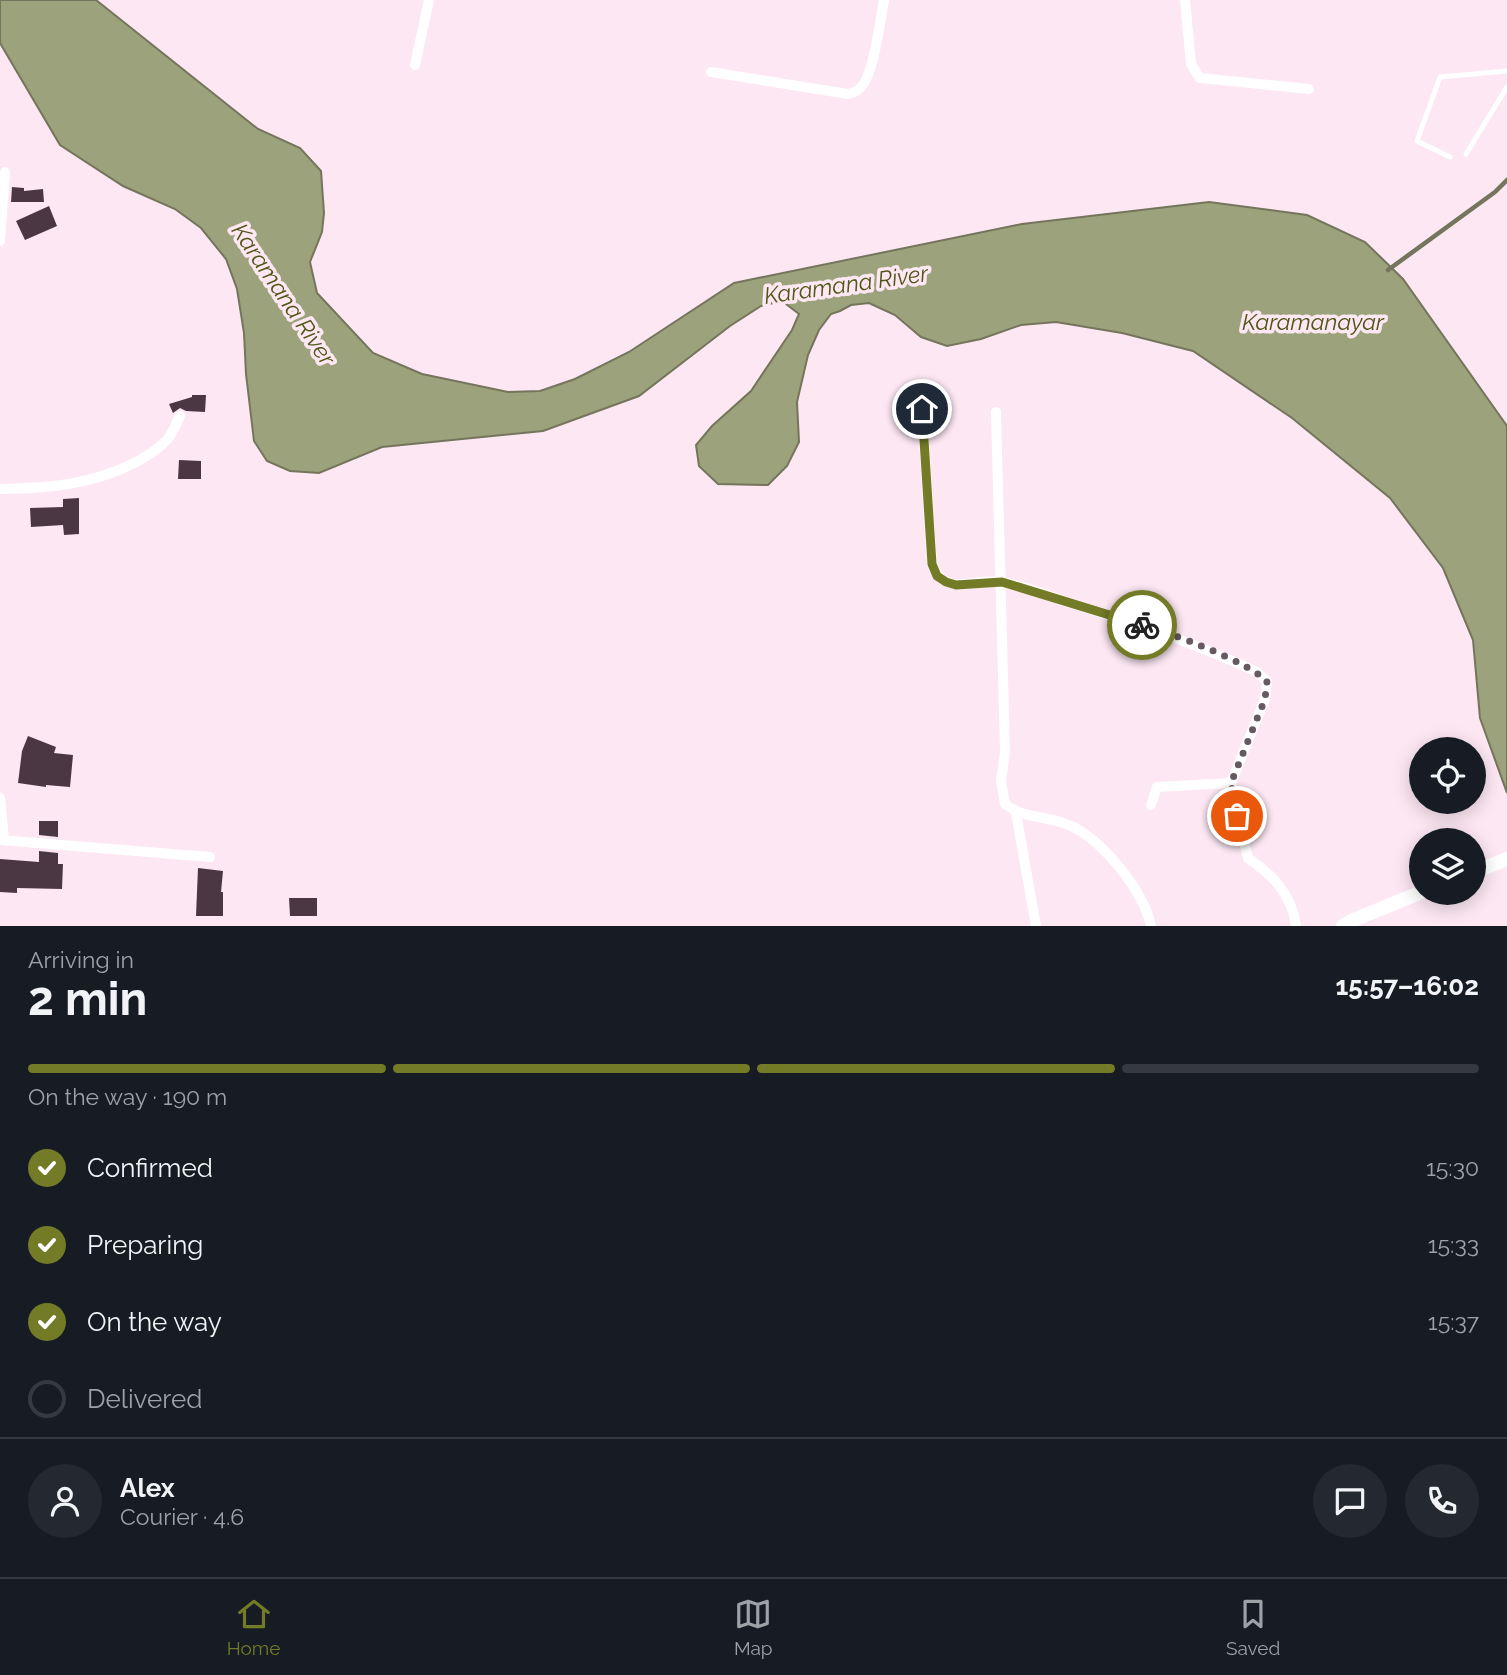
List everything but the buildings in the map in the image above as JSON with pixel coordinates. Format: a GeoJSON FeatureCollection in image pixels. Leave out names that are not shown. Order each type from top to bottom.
{"type":"FeatureCollection","features":[{"type":"Feature","properties":{"kind":"street"},"geometry":{"type":"LineString","coordinates":[[415,65],[429,0]]}},
{"type":"Feature","properties":{"kind":"street"},"geometry":{"type":"LineString","coordinates":[[711,72],[848,94],[858,91],[869,72],[884,0]]}},
{"type":"Feature","properties":{"kind":"street"},"geometry":{"type":"LineString","coordinates":[[1185,0],[1191,64],[1200,78],[1308,89]]}},
{"type":"Feature","properties":{"kind":"street"},"geometry":{"type":"LineString","coordinates":[[0,241],[5,172]]}},
{"type":"Feature","properties":{"kind":"street"},"geometry":{"type":"LineString","coordinates":[[922,409],[932,564],[937,576],[956,585],[1002,582],[1154,628],[1257,672],[1267,681],[1265,699],[1231,783],[1248,858],[1270,873],[1293,905],[1296,926]]}},
{"type":"Feature","properties":{"kind":"street"},"geometry":{"type":"LineString","coordinates":[[996,412],[1005,752],[1002,794],[1005,804],[1016,813],[1059,822],[1088,835],[1108,854],[1130,883],[1151,926]]}},
{"type":"Feature","properties":{"kind":"street"},"geometry":{"type":"LineString","coordinates":[[0,489],[48,488],[89,482],[116,472],[155,452],[169,438],[180,416]]}},
{"type":"Feature","properties":{"kind":"street"},"geometry":{"type":"LineString","coordinates":[[1151,805],[1157,787],[1231,783]]}},
{"type":"Feature","properties":{"kind":"street"},"geometry":{"type":"LineString","coordinates":[[0,798],[2,840],[210,857]]}},
{"type":"Feature","properties":{"kind":"street"},"geometry":{"type":"LineString","coordinates":[[1016,813],[1036,926]]}},
{"type":"Feature","properties":{"kind":"street"},"geometry":{"type":"LineString","coordinates":[[1486,867],[1507,859]]}},
{"type":"Feature","properties":{"kind":"street"},"geometry":{"type":"LineString","coordinates":[[1343,926],[1409,897]]}},
{"type":"Feature","properties":{"kind":"lane"},"geometry":{"type":"LineString","coordinates":[[1450,157],[1417,141],[1440,77],[1507,71]]}},
{"type":"Feature","properties":{"kind":"lane"},"geometry":{"type":"LineString","coordinates":[[1466,154],[1507,87]]}},
{"type":"Feature","properties":{"kind":"water","name":"Karamanayar"},"geometry":{"type":"Polygon","coordinates":[[[0,0],[96,0],[258,129],[300,148],[321,171],[324,213],[322,232],[310,262],[317,293],[373,353],[422,374],[508,392],[540,391],[575,379],[629,352],[734,283],[1022,224],[1209,202],[1307,215],[1365,242],[1403,279],[1507,426],[1507,793],[1480,718],[1473,640],[1443,568],[1390,498],[1292,418],[1193,351],[1122,333],[1056,322],[1021,325],[981,339],[947,346],[921,337],[895,315],[869,303],[851,305],[831,314],[819,330],[808,355],[797,402],[799,442],[787,466],[768,485],[718,484],[699,466],[696,445],[712,426],[751,391],[792,330],[799,314],[782,301],[761,306],[730,326],[639,396],[543,431],[382,447],[319,473],[290,471],[267,461],[254,441],[244,333],[237,289],[226,259],[201,228],[175,209],[123,186],[60,145],[0,43],[0,0]]]}},
{"type":"Feature","properties":{"kind":"waterway"},"geometry":{"type":"LineString","coordinates":[[1388,270],[1495,192],[1507,180]]}},
{"type":"Feature","properties":{"kind":"way so far"},"geometry":{"type":"LineString","coordinates":[[1142,625],[1257,672],[1267,681],[1265,699],[1231,783],[1237,816]]}},
{"type":"Feature","properties":{"kind":"route"},"geometry":{"type":"LineString","coordinates":[[922,409],[932,564],[937,576],[956,585],[985,581],[1002,582],[1142,625]]}},
{"type":"Feature","properties":{"kind":"water label","name":"Karamana River"},"geometry":{"type":"Point","coordinates":[846,284]}},
{"type":"Feature","properties":{"kind":"water label","name":"Karamana River"},"geometry":{"type":"Point","coordinates":[284,294]}}]}
